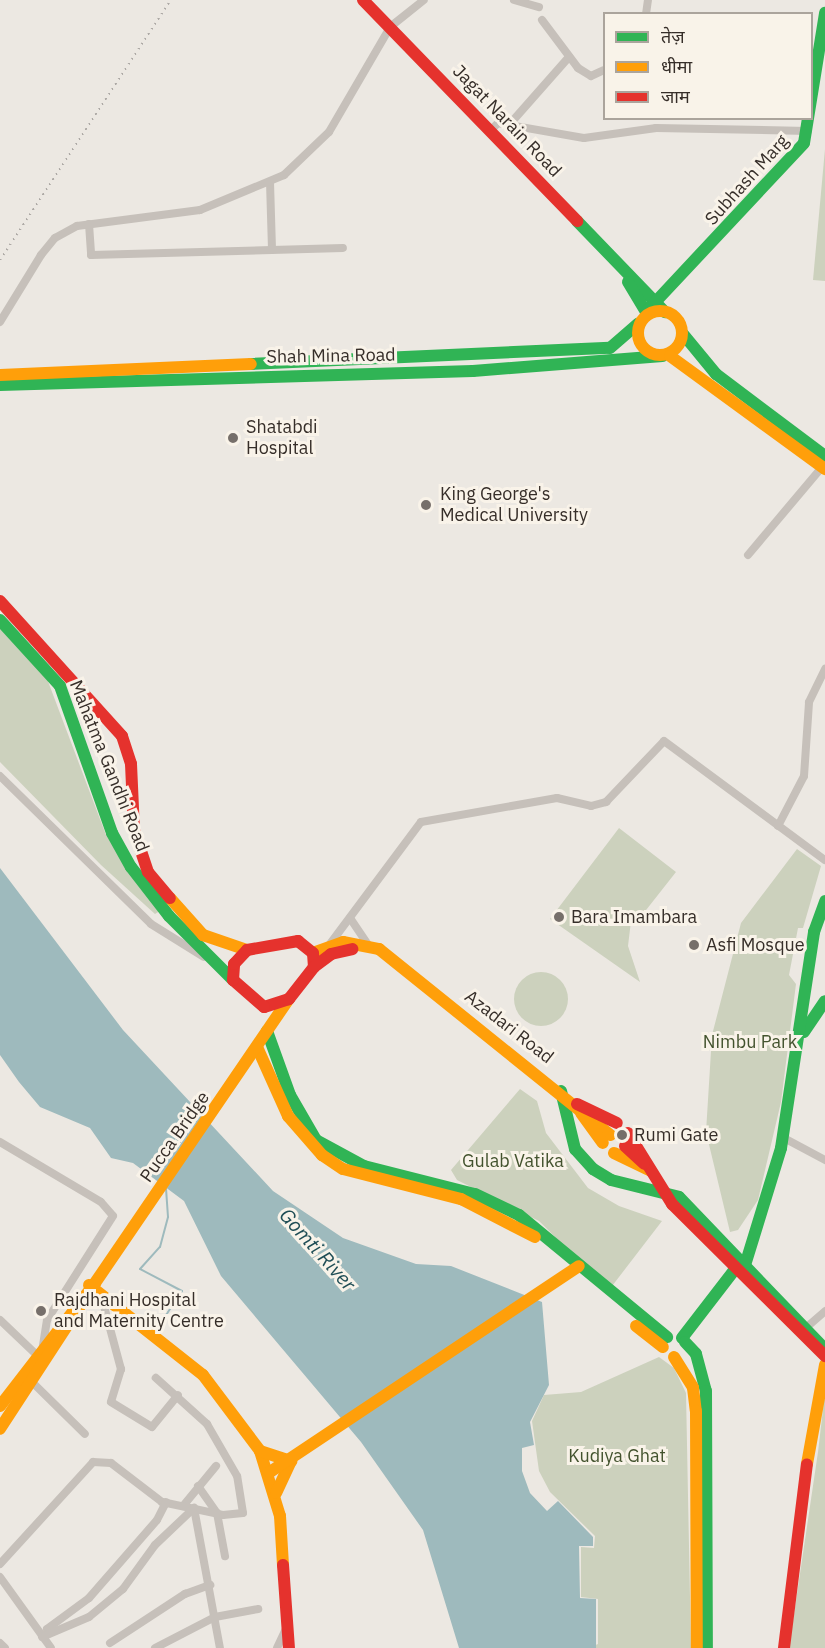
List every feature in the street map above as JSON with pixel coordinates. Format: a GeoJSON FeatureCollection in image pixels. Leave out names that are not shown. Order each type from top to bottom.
{"type":"FeatureCollection","features":[{"type":"Feature","properties":{"kind":"main road","name":"Jagat Narain Road"},"geometry":{"type":"LineString","coordinates":[[363,0],[492,129],[621,271],[665,312]]}},
{"type":"Feature","properties":{"kind":"main road","name":"Subhash Marg"},"geometry":{"type":"LineString","coordinates":[[813,96],[825,13]]}},
{"type":"Feature","properties":{"kind":"main road","name":"Subhash Marg"},"geometry":{"type":"LineString","coordinates":[[646,312],[768,187],[808,131],[810,120]]}},
{"type":"Feature","properties":{"kind":"main road","name":"Subhash Marg"},"geometry":{"type":"LineString","coordinates":[[665,312],[667,300],[700,259]]}},
{"type":"Feature","properties":{"kind":"main road","name":"Jagat Narain Road"},"geometry":{"type":"LineString","coordinates":[[621,271],[646,312]]}},
{"type":"Feature","properties":{"kind":"main road"},"geometry":{"type":"LineString","coordinates":[[777,428],[642,339],[638,324],[646,312],[665,312],[716,374],[777,428],[824,464]]}},
{"type":"Feature","properties":{"kind":"main road","name":"Shah Mina Road"},"geometry":{"type":"LineString","coordinates":[[0,375],[213,363],[610,348],[638,324]]}},
{"type":"Feature","properties":{"kind":"main road"},"geometry":{"type":"LineString","coordinates":[[666,356],[681,348],[683,334]]}},
{"type":"Feature","properties":{"kind":"main road"},"geometry":{"type":"LineString","coordinates":[[523,352],[524,368]]}},
{"type":"Feature","properties":{"kind":"main road","name":"Shah Mina Road"},"geometry":{"type":"LineString","coordinates":[[0,385],[214,376],[524,368],[666,356]]}},
{"type":"Feature","properties":{"kind":"main road"},"geometry":{"type":"LineString","coordinates":[[392,357],[393,372]]}},
{"type":"Feature","properties":{"kind":"main road"},"geometry":{"type":"LineString","coordinates":[[322,360],[323,374]]}},
{"type":"Feature","properties":{"kind":"main road"},"geometry":{"type":"LineString","coordinates":[[213,363],[214,376]]}},
{"type":"Feature","properties":{"kind":"main road","name":"Mahatma Gandhi Road"},"geometry":{"type":"LineString","coordinates":[[0,602],[71,677],[122,736],[131,764],[134,830],[148,872],[203,935],[247,950]]}},
{"type":"Feature","properties":{"kind":"main road","name":"Mahatma Gandhi Road"},"geometry":{"type":"LineString","coordinates":[[0,620],[60,686],[115,838],[169,916],[233,980]]}},
{"type":"Feature","properties":{"kind":"main road"},"geometry":{"type":"LineString","coordinates":[[60,686],[71,677]]}},
{"type":"Feature","properties":{"kind":"main road"},"geometry":{"type":"LineString","coordinates":[[115,838],[134,830]]}},
{"type":"Feature","properties":{"kind":"main road"},"geometry":{"type":"LineString","coordinates":[[674,1357],[683,1352],[684,1340],[741,1267],[757,1233],[783,1137],[799,1045],[814,932],[825,901]]}},
{"type":"Feature","properties":{"kind":"main road"},"geometry":{"type":"LineString","coordinates":[[314,967],[313,953],[298,941],[247,950],[234,964],[233,980],[261,1010],[258,1046],[288,1116],[322,1155],[343,1169],[428,1186]]}},
{"type":"Feature","properties":{"kind":"main road"},"geometry":{"type":"LineString","coordinates":[[313,953],[330,945],[368,945]]}},
{"type":"Feature","properties":{"kind":"main road","name":"Azadari Road"},"geometry":{"type":"LineString","coordinates":[[368,945],[383,954],[561,1090],[576,1104],[617,1123]]}},
{"type":"Feature","properties":{"kind":"main road"},"geometry":{"type":"LineString","coordinates":[[255,1003],[270,1007],[289,999],[314,967],[344,949],[383,954]]}},
{"type":"Feature","properties":{"kind":"main road","name":"Pucca Bridge"},"geometry":{"type":"LineString","coordinates":[[95,1288],[289,999]]}},
{"type":"Feature","properties":{"kind":"main road"},"geometry":{"type":"LineString","coordinates":[[799,1045],[825,1001]]}},
{"type":"Feature","properties":{"kind":"main road"},"geometry":{"type":"LineString","coordinates":[[267,1031],[290,1095],[316,1140],[364,1166],[519,1215],[571,1272],[665,1342],[693,1388],[696,1411],[697,1648]]}},
{"type":"Feature","properties":{"kind":"main road"},"geometry":{"type":"LineString","coordinates":[[561,1090],[575,1149],[593,1169],[612,1180],[668,1192]]}},
{"type":"Feature","properties":{"kind":"main road"},"geometry":{"type":"LineString","coordinates":[[576,1104],[606,1139]]}},
{"type":"Feature","properties":{"kind":"main road"},"geometry":{"type":"LineString","coordinates":[[628,1133],[651,1171],[668,1192],[735,1249],[741,1267],[825,1356]]}},
{"type":"Feature","properties":{"kind":"main road"},"geometry":{"type":"LineString","coordinates":[[619,1150],[651,1171]]}},
{"type":"Feature","properties":{"kind":"main road"},"geometry":{"type":"LineString","coordinates":[[668,1192],[672,1204],[808,1326],[825,1349]]}},
{"type":"Feature","properties":{"kind":"main road"},"geometry":{"type":"LineString","coordinates":[[735,1249],[757,1233]]}},
{"type":"Feature","properties":{"kind":"main road"},"geometry":{"type":"LineString","coordinates":[[270,1472],[292,1460],[571,1272]]}},
{"type":"Feature","properties":{"kind":"main road"},"geometry":{"type":"LineString","coordinates":[[0,1406],[95,1288]]}},
{"type":"Feature","properties":{"kind":"main road"},"geometry":{"type":"LineString","coordinates":[[0,1429],[95,1288]]}},
{"type":"Feature","properties":{"kind":"main road"},"geometry":{"type":"LineString","coordinates":[[95,1288],[202,1375],[260,1451],[276,1492],[289,1648]]}},
{"type":"Feature","properties":{"kind":"main road"},"geometry":{"type":"LineString","coordinates":[[665,1342],[684,1340]]}},
{"type":"Feature","properties":{"kind":"main road"},"geometry":{"type":"LineString","coordinates":[[684,1340],[696,1354],[706,1391],[707,1648]]}},
{"type":"Feature","properties":{"kind":"main road"},"geometry":{"type":"LineString","coordinates":[[784,1648],[814,1405],[825,1365]]}},
{"type":"Feature","properties":{"kind":"main road"},"geometry":{"type":"LineString","coordinates":[[260,1451],[292,1460]]}},
{"type":"Feature","properties":{"kind":"main road"},"geometry":{"type":"LineString","coordinates":[[276,1492],[292,1460]]}},
{"type":"Feature","properties":{"kind":"street"},"geometry":{"type":"LineString","coordinates":[[0,322],[55,238],[89,224],[200,210],[270,182],[310,154],[329,132],[390,27],[424,0]]}},
{"type":"Feature","properties":{"kind":"street"},"geometry":{"type":"LineString","coordinates":[[514,0],[539,7]]}},
{"type":"Feature","properties":{"kind":"street"},"geometry":{"type":"LineString","coordinates":[[542,20],[569,57],[591,76],[603,70]]}},
{"type":"Feature","properties":{"kind":"street"},"geometry":{"type":"LineString","coordinates":[[509,125],[569,57]]}},
{"type":"Feature","properties":{"kind":"street"},"geometry":{"type":"LineString","coordinates":[[492,129],[509,125],[584,138],[656,128],[808,131]]}},
{"type":"Feature","properties":{"kind":"street"},"geometry":{"type":"LineString","coordinates":[[270,182],[272,250]]}},
{"type":"Feature","properties":{"kind":"street"},"geometry":{"type":"LineString","coordinates":[[89,224],[91,255],[343,248]]}},
{"type":"Feature","properties":{"kind":"street"},"geometry":{"type":"LineString","coordinates":[[748,555],[824,464]]}},
{"type":"Feature","properties":{"kind":"street"},"geometry":{"type":"LineString","coordinates":[[778,826],[804,776],[809,702],[825,669]]}},
{"type":"Feature","properties":{"kind":"street"},"geometry":{"type":"LineString","coordinates":[[330,945],[421,822],[556,798],[591,806],[606,802],[664,741],[825,860]]}},
{"type":"Feature","properties":{"kind":"street"},"geometry":{"type":"LineString","coordinates":[[0,776],[151,924],[217,965]]}},
{"type":"Feature","properties":{"kind":"street"},"geometry":{"type":"LineString","coordinates":[[350,918],[368,945]]}},
{"type":"Feature","properties":{"kind":"street"},"geometry":{"type":"LineString","coordinates":[[783,1137],[825,1160]]}},
{"type":"Feature","properties":{"kind":"street"},"geometry":{"type":"LineString","coordinates":[[0,1142],[101,1202],[112,1216],[47,1320],[40,1354],[0,1320]]}},
{"type":"Feature","properties":{"kind":"street"},"geometry":{"type":"LineString","coordinates":[[95,1288],[121,1369],[111,1402],[152,1427],[178,1395]]}},
{"type":"Feature","properties":{"kind":"street"},"geometry":{"type":"LineString","coordinates":[[808,1326],[825,1311]]}},
{"type":"Feature","properties":{"kind":"street"},"geometry":{"type":"LineString","coordinates":[[0,1564],[93,1462],[111,1463],[147,1494],[166,1502],[217,1513],[243,1513],[237,1476],[207,1424],[178,1395],[156,1378]]}},
{"type":"Feature","properties":{"kind":"street"},"geometry":{"type":"LineString","coordinates":[[32,1382],[85,1434]]}},
{"type":"Feature","properties":{"kind":"street"},"geometry":{"type":"LineString","coordinates":[[183,1506],[216,1466]]}},
{"type":"Feature","properties":{"kind":"street"},"geometry":{"type":"LineString","coordinates":[[198,1486],[217,1513],[225,1556]]}},
{"type":"Feature","properties":{"kind":"street"},"geometry":{"type":"LineString","coordinates":[[45,1636],[47,1629],[89,1598],[157,1520],[166,1502]]}},
{"type":"Feature","properties":{"kind":"street"},"geometry":{"type":"LineString","coordinates":[[45,1636],[88,1617],[123,1588],[155,1545],[194,1508]]}},
{"type":"Feature","properties":{"kind":"street"},"geometry":{"type":"LineString","coordinates":[[194,1508],[220,1648]]}},
{"type":"Feature","properties":{"kind":"street"},"geometry":{"type":"LineString","coordinates":[[0,1577],[45,1636],[51,1648]]}},
{"type":"Feature","properties":{"kind":"street"},"geometry":{"type":"LineString","coordinates":[[110,1643],[185,1593],[210,1585]]}},
{"type":"Feature","properties":{"kind":"street"},"geometry":{"type":"LineString","coordinates":[[155,1648],[215,1617],[258,1609]]}},
{"type":"Feature","properties":{"kind":"street"},"geometry":{"type":"LineString","coordinates":[[276,1648],[288,1626]]}},
{"type":"Feature","properties":{"kind":"street"},"geometry":{"type":"LineString","coordinates":[[0,1643],[5,1648]]}},
{"type":"Feature","properties":{"kind":"green space"},"geometry":{"type":"Polygon","coordinates":[[[825,149],[825,281],[813,280],[825,149]]]}},
{"type":"Feature","properties":{"kind":"green space"},"geometry":{"type":"Polygon","coordinates":[[[0,626],[46,676],[106,835],[160,911],[155,914],[101,865],[0,762],[0,626]]]}},
{"type":"Feature","properties":{"kind":"green space"},"geometry":{"type":"Polygon","coordinates":[[[619,828],[676,872],[639,919],[631,921],[628,946],[640,982],[550,919],[619,828]]]}},
{"type":"Feature","properties":{"kind":"green space","name":"Nimbu Park"},"geometry":{"type":"Polygon","coordinates":[[[797,849],[821,866],[803,928],[798,928],[789,975],[796,984],[781,1102],[758,1200],[738,1230],[730,1232],[706,1132],[712,1035],[741,923],[797,849]]]}},
{"type":"Feature","properties":{"kind":"green space"},"geometry":{"type":"Polygon","coordinates":[[[536,972],[546,972],[556,976],[564,984],[568,999],[564,1014],[556,1022],[546,1026],[536,1026],[526,1022],[518,1014],[514,1004],[514,994],[518,984],[526,976],[536,972]]]}},
{"type":"Feature","properties":{"kind":"green space","name":"Gulab Vatika"},"geometry":{"type":"Polygon","coordinates":[[[520,1089],[537,1101],[546,1133],[588,1188],[619,1206],[662,1221],[609,1290],[539,1221],[457,1180],[451,1170],[520,1089]]]}},
{"type":"Feature","properties":{"kind":"green space","name":"Kudiya Ghat"},"geometry":{"type":"Polygon","coordinates":[[[659,1357],[674,1368],[686,1393],[691,1648],[588,1648],[598,1644],[598,1599],[581,1597],[581,1547],[594,1548],[595,1536],[550,1492],[539,1471],[532,1421],[544,1395],[581,1392],[659,1357]]]}},
{"type":"Feature","properties":{"kind":"green space"},"geometry":{"type":"Polygon","coordinates":[[[825,1392],[825,1648],[789,1648],[818,1452],[825,1392]]]}},
{"type":"Feature","properties":{"kind":"water","name":"Gomti River"},"geometry":{"type":"Polygon","coordinates":[[[0,868],[123,1030],[273,1191],[343,1238],[416,1264],[451,1266],[542,1302],[549,1385],[530,1422],[534,1445],[522,1448],[522,1471],[530,1493],[547,1511],[558,1501],[593,1537],[593,1546],[579,1546],[580,1598],[596,1599],[596,1648],[459,1648],[423,1530],[361,1442],[221,1276],[184,1201],[133,1163],[111,1158],[90,1128],[40,1107],[19,1082],[0,1055],[0,868]]]}},
{"type":"Feature","properties":{"kind":"waterway"},"geometry":{"type":"LineString","coordinates":[[158,1327],[182,1291],[140,1269],[160,1247],[168,1217],[166,1189]]}},
{"type":"Feature","properties":{"kind":"railway"},"geometry":{"type":"LineString","coordinates":[[0,260],[171,0]]}},
{"type":"Feature","properties":{"kind":"traffic: fast"},"geometry":{"type":"LineString","coordinates":[[813,87],[825,13]]}},
{"type":"Feature","properties":{"kind":"traffic: fast"},"geometry":{"type":"LineString","coordinates":[[628,282],[646,312],[804,143],[808,120]]}},
{"type":"Feature","properties":{"kind":"traffic: fast"},"geometry":{"type":"LineString","coordinates":[[577,221],[665,312]]}},
{"type":"Feature","properties":{"kind":"traffic: fast"},"geometry":{"type":"LineString","coordinates":[[251,364],[610,348],[638,324]]}},
{"type":"Feature","properties":{"kind":"traffic: fast"},"geometry":{"type":"LineString","coordinates":[[683,334],[716,374],[825,456]]}},
{"type":"Feature","properties":{"kind":"traffic: fast"},"geometry":{"type":"LineString","coordinates":[[0,385],[473,371],[662,356]]}},
{"type":"Feature","properties":{"kind":"traffic: fast"},"geometry":{"type":"LineString","coordinates":[[0,620],[60,686],[112,833],[131,867],[169,916],[233,980]]}},
{"type":"Feature","properties":{"kind":"traffic: fast"},"geometry":{"type":"LineString","coordinates":[[746,1262],[781,1148],[814,932],[825,901]]}},
{"type":"Feature","properties":{"kind":"traffic: fast"},"geometry":{"type":"LineString","coordinates":[[804,1032],[825,1001]]}},
{"type":"Feature","properties":{"kind":"traffic: fast"},"geometry":{"type":"LineString","coordinates":[[267,1031],[290,1095],[316,1140],[364,1166],[475,1194],[519,1215],[667,1337]]}},
{"type":"Feature","properties":{"kind":"traffic: fast"},"geometry":{"type":"LineString","coordinates":[[561,1091],[575,1149],[593,1169],[611,1180],[679,1197],[825,1349]]}},
{"type":"Feature","properties":{"kind":"traffic: fast"},"geometry":{"type":"LineString","coordinates":[[682,1338],[736,1268]]}},
{"type":"Feature","properties":{"kind":"traffic: fast"},"geometry":{"type":"LineString","coordinates":[[685,1342],[696,1354],[706,1391],[707,1648]]}},
{"type":"Feature","properties":{"kind":"traffic: slow"},"geometry":{"type":"LineString","coordinates":[[660,311],[676,317],[682,333],[676,349],[660,355],[644,349],[638,333],[644,317],[660,311]]}},
{"type":"Feature","properties":{"kind":"traffic: slow"},"geometry":{"type":"LineString","coordinates":[[670,356],[825,469]]}},
{"type":"Feature","properties":{"kind":"traffic: slow"},"geometry":{"type":"LineString","coordinates":[[0,375],[251,364]]}},
{"type":"Feature","properties":{"kind":"traffic: slow"},"geometry":{"type":"LineString","coordinates":[[170,898],[203,935],[247,950]]}},
{"type":"Feature","properties":{"kind":"traffic: slow"},"geometry":{"type":"LineString","coordinates":[[313,953],[343,942],[379,949],[610,1135]]}},
{"type":"Feature","properties":{"kind":"traffic: slow"},"geometry":{"type":"LineString","coordinates":[[95,1283],[289,999]]}},
{"type":"Feature","properties":{"kind":"traffic: slow"},"geometry":{"type":"LineString","coordinates":[[257,1047],[288,1116],[322,1155],[343,1169],[461,1199],[535,1237]]}},
{"type":"Feature","properties":{"kind":"traffic: slow"},"geometry":{"type":"LineString","coordinates":[[581,1113],[603,1143]]}},
{"type":"Feature","properties":{"kind":"traffic: slow"},"geometry":{"type":"LineString","coordinates":[[614,1153],[651,1171]]}},
{"type":"Feature","properties":{"kind":"traffic: slow"},"geometry":{"type":"LineString","coordinates":[[270,1472],[579,1266]]}},
{"type":"Feature","properties":{"kind":"traffic: slow"},"geometry":{"type":"LineString","coordinates":[[0,1406],[95,1283],[0,1429]]}},
{"type":"Feature","properties":{"kind":"traffic: slow"},"geometry":{"type":"LineString","coordinates":[[89,1285],[203,1375],[260,1451],[280,1516],[283,1565]]}},
{"type":"Feature","properties":{"kind":"traffic: slow"},"geometry":{"type":"LineString","coordinates":[[636,1326],[663,1347]]}},
{"type":"Feature","properties":{"kind":"traffic: slow"},"geometry":{"type":"LineString","coordinates":[[674,1357],[693,1388],[696,1411],[697,1648]]}},
{"type":"Feature","properties":{"kind":"traffic: slow"},"geometry":{"type":"LineString","coordinates":[[807,1464],[825,1365]]}},
{"type":"Feature","properties":{"kind":"traffic: slow"},"geometry":{"type":"LineString","coordinates":[[260,1451],[291,1461],[276,1493]]}},
{"type":"Feature","properties":{"kind":"traffic: jam"},"geometry":{"type":"LineString","coordinates":[[363,0],[577,221]]}},
{"type":"Feature","properties":{"kind":"traffic: jam"},"geometry":{"type":"LineString","coordinates":[[0,601],[122,736],[131,764],[134,830],[148,872],[170,898]]}},
{"type":"Feature","properties":{"kind":"traffic: jam"},"geometry":{"type":"LineString","coordinates":[[298,941],[313,953],[314,967],[289,999],[264,1007],[233,980],[234,964],[247,950],[298,941]]}},
{"type":"Feature","properties":{"kind":"traffic: jam"},"geometry":{"type":"LineString","coordinates":[[314,967],[331,954],[352,949]]}},
{"type":"Feature","properties":{"kind":"traffic: jam"},"geometry":{"type":"LineString","coordinates":[[577,1104],[617,1123]]}},
{"type":"Feature","properties":{"kind":"traffic: jam"},"geometry":{"type":"LineString","coordinates":[[628,1133],[672,1204],[825,1356]]}},
{"type":"Feature","properties":{"kind":"traffic: jam"},"geometry":{"type":"LineString","coordinates":[[625,1146],[644,1164]]}},
{"type":"Feature","properties":{"kind":"traffic: jam"},"geometry":{"type":"LineString","coordinates":[[784,1648],[807,1464]]}},
{"type":"Feature","properties":{"kind":"traffic: jam"},"geometry":{"type":"LineString","coordinates":[[283,1565],[289,1648]]}},
{"type":"Feature","properties":{"kind":"place","name":"Shatabdi Hospital"},"geometry":{"type":"Point","coordinates":[233,438]}},
{"type":"Feature","properties":{"kind":"place","name":"King George's Medical University"},"geometry":{"type":"Point","coordinates":[426,505]}},
{"type":"Feature","properties":{"kind":"place","name":"Bara Imambara"},"geometry":{"type":"Point","coordinates":[559,917]}},
{"type":"Feature","properties":{"kind":"place","name":"Asfi Mosque"},"geometry":{"type":"Point","coordinates":[694,945]}},
{"type":"Feature","properties":{"kind":"place","name":"Rumi Gate"},"geometry":{"type":"Point","coordinates":[622,1135]}},
{"type":"Feature","properties":{"kind":"place","name":"Rajdhani Hospital and Maternity Centre"},"geometry":{"type":"Point","coordinates":[41,1311]}}]}
